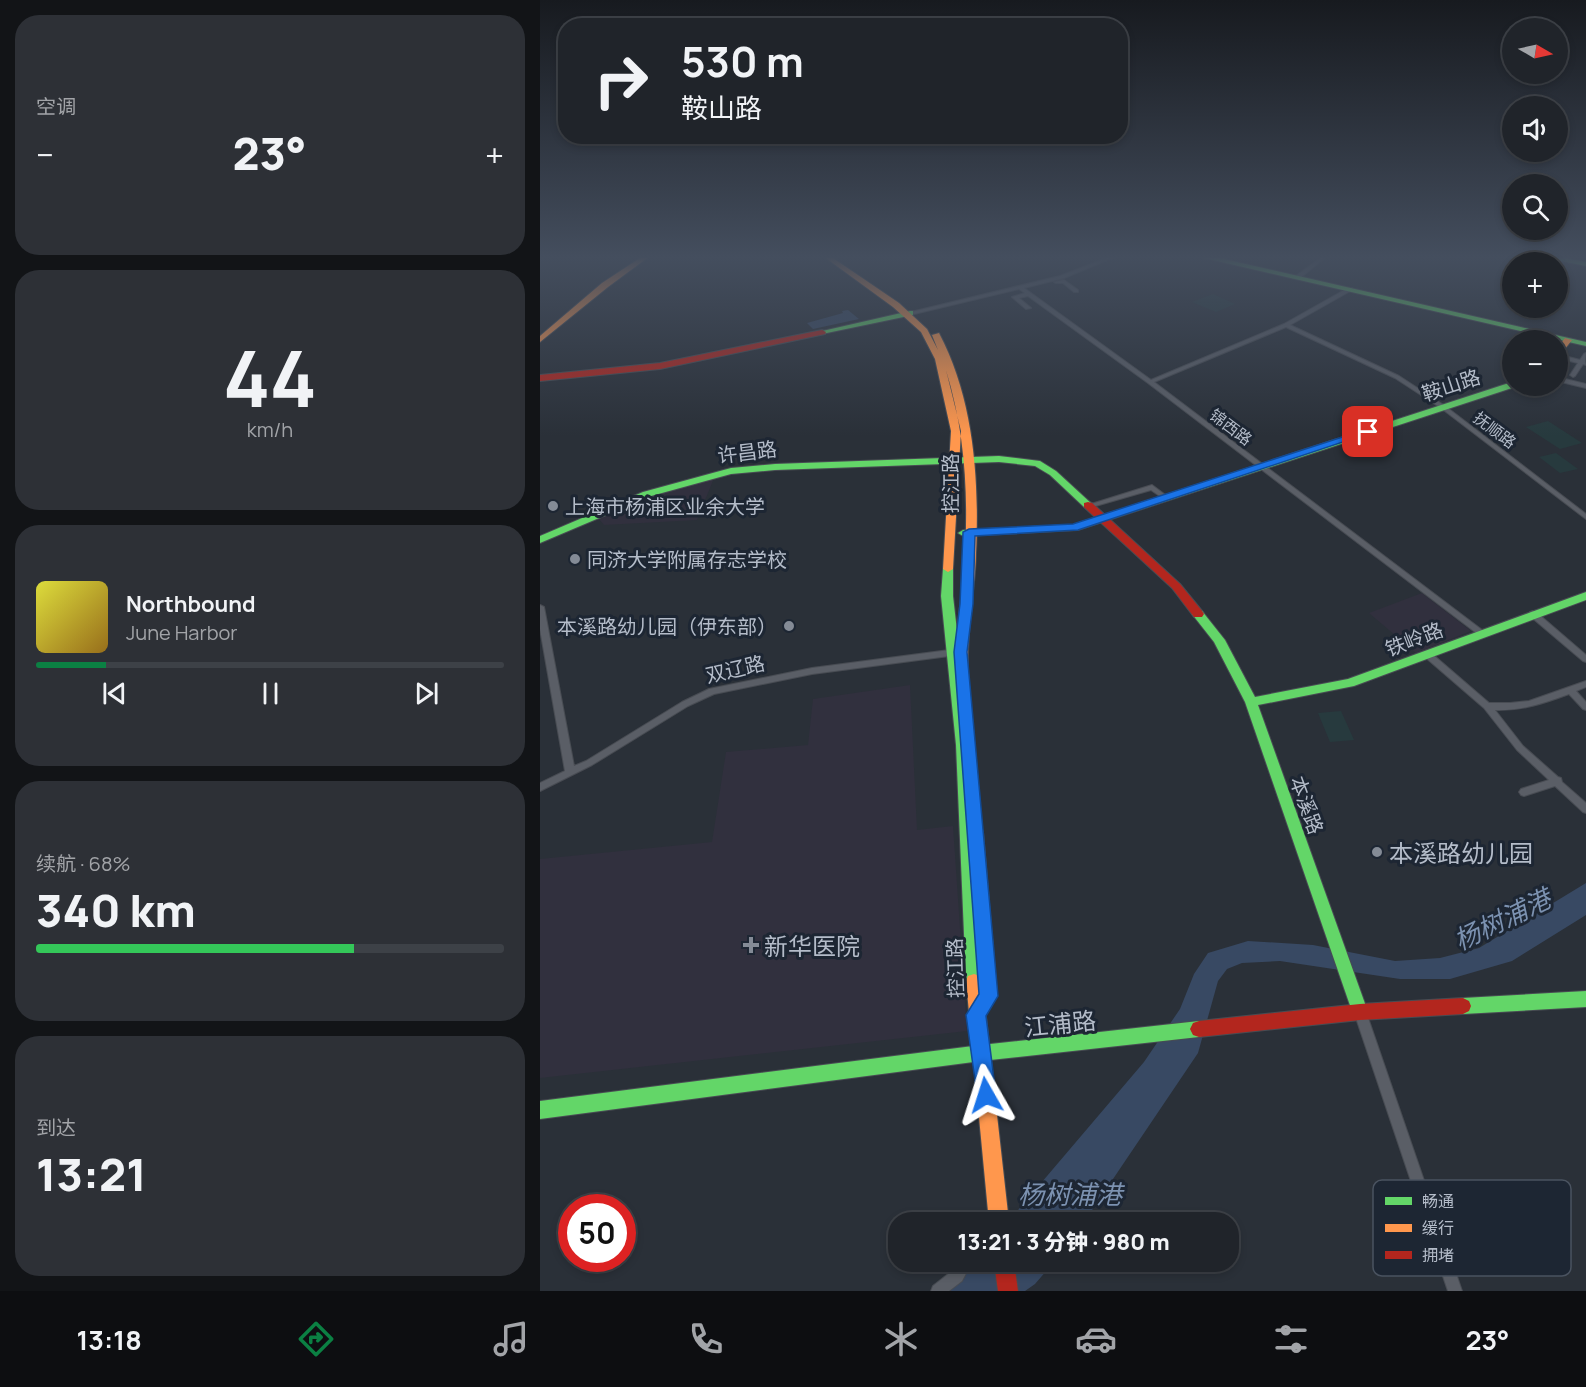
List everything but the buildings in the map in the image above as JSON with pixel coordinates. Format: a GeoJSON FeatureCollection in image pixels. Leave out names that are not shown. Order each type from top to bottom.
{"type":"FeatureCollection","features":[{"type":"Feature","properties":{"kind":"street"},"geometry":{"type":"LineString","coordinates":[[540,340],[568,316]]}},
{"type":"Feature","properties":{"kind":"street"},"geometry":{"type":"LineString","coordinates":[[540,378],[660,366],[895,316]]}},
{"type":"Feature","properties":{"kind":"street","name":"控江路"},"geometry":{"type":"LineString","coordinates":[[912,316],[933,344],[939,359],[956,431],[947,596],[956,653],[963,745],[976,1015],[998,1212]]}},
{"type":"Feature","properties":{"kind":"street","name":"控江路"},"geometry":{"type":"LineString","coordinates":[[915,316],[931,327],[942,345],[963,395],[969,434],[966,604],[956,653]]}},
{"type":"Feature","properties":{"kind":"street","name":"锦西路"},"geometry":{"type":"LineString","coordinates":[[1060,316],[1397,567],[1482,633]]}},
{"type":"Feature","properties":{"kind":"street"},"geometry":{"type":"LineString","coordinates":[[1150,382],[1286,325],[1302,316]]}},
{"type":"Feature","properties":{"kind":"street"},"geometry":{"type":"LineString","coordinates":[[1466,316],[1525,330]]}},
{"type":"Feature","properties":{"kind":"street","name":"抚顺路"},"geometry":{"type":"LineString","coordinates":[[1286,325],[1397,377],[1443,407],[1545,482],[1586,517]]}},
{"type":"Feature","properties":{"kind":"street"},"geometry":{"type":"LineString","coordinates":[[1568,340],[1586,344]]}},
{"type":"Feature","properties":{"kind":"street"},"geometry":{"type":"LineString","coordinates":[[1573,375],[1584,362],[1586,355]]}},
{"type":"Feature","properties":{"kind":"street"},"geometry":{"type":"LineString","coordinates":[[1568,357],[1584,362]]}},
{"type":"Feature","properties":{"kind":"street"},"geometry":{"type":"LineString","coordinates":[[1568,382],[1586,386]]}},
{"type":"Feature","properties":{"kind":"street","name":"鞍山路"},"geometry":{"type":"LineString","coordinates":[[951,533],[1050,531],[1074,528],[1502,388]]}},
{"type":"Feature","properties":{"kind":"street","name":"本溪路"},"geometry":{"type":"LineString","coordinates":[[970,460],[1012,459],[1037,464],[1053,473],[1105,518],[1176,586],[1216,637],[1251,702],[1417,1180]]}},
{"type":"Feature","properties":{"kind":"street","name":"许昌路"},"geometry":{"type":"LineString","coordinates":[[540,540],[647,494],[731,471],[970,460]]}},
{"type":"Feature","properties":{"kind":"street"},"geometry":{"type":"LineString","coordinates":[[1090,506],[1152,487],[1166,498]]}},
{"type":"Feature","properties":{"kind":"street","name":"铁岭路"},"geometry":{"type":"LineString","coordinates":[[1251,702],[1350,683],[1586,596]]}},
{"type":"Feature","properties":{"kind":"street"},"geometry":{"type":"LineString","coordinates":[[540,607],[570,772]]}},
{"type":"Feature","properties":{"kind":"street"},"geometry":{"type":"LineString","coordinates":[[1533,614],[1586,659]]}},
{"type":"Feature","properties":{"kind":"street","name":"双辽路"},"geometry":{"type":"LineString","coordinates":[[540,787],[570,772],[685,704],[712,691],[812,671],[956,653]]}},
{"type":"Feature","properties":{"kind":"street"},"geometry":{"type":"LineString","coordinates":[[1428,655],[1487,706],[1520,748],[1586,809]]}},
{"type":"Feature","properties":{"kind":"street"},"geometry":{"type":"LineString","coordinates":[[1487,706],[1513,708],[1534,704],[1586,684]]}},
{"type":"Feature","properties":{"kind":"street"},"geometry":{"type":"LineString","coordinates":[[1570,690],[1586,707]]}},
{"type":"Feature","properties":{"kind":"street"},"geometry":{"type":"LineString","coordinates":[[1524,792],[1558,781]]}},
{"type":"Feature","properties":{"kind":"street","name":"江浦路"},"geometry":{"type":"LineString","coordinates":[[540,1110],[981,1053],[1360,1012],[1586,999]]}},
{"type":"Feature","properties":{"kind":"street"},"geometry":{"type":"LineString","coordinates":[[938,1291],[959,1272]]}},
{"type":"Feature","properties":{"kind":"street"},"geometry":{"type":"LineString","coordinates":[[1005,1272],[1008,1291]]}},
{"type":"Feature","properties":{"kind":"street","name":"本溪路"},"geometry":{"type":"LineString","coordinates":[[1450,1276],[1455,1291]]}},
{"type":"Feature","properties":{"kind":"shaded area"},"geometry":{"type":"Polygon","coordinates":[[[714,478],[697,520],[604,525],[599,519],[644,499],[714,478]]]}},
{"type":"Feature","properties":{"kind":"shaded area"},"geometry":{"type":"Polygon","coordinates":[[[1422,593],[1471,631],[1416,653],[1369,613],[1422,593]]]}},
{"type":"Feature","properties":{"kind":"shaded area","name":"新华医院"},"geometry":{"type":"Polygon","coordinates":[[[910,685],[917,830],[953,826],[967,1031],[540,1078],[540,859],[712,842],[726,752],[808,745],[813,699],[910,685]]]}},
{"type":"Feature","properties":{"kind":"green space"},"geometry":{"type":"Polygon","coordinates":[[[1548,421],[1582,443],[1560,449],[1526,427],[1548,421]]]}},
{"type":"Feature","properties":{"kind":"green space"},"geometry":{"type":"Polygon","coordinates":[[[1556,453],[1578,469],[1560,473],[1539,457],[1556,453]]]}},
{"type":"Feature","properties":{"kind":"green space"},"geometry":{"type":"Polygon","coordinates":[[[1341,711],[1354,740],[1330,742],[1318,713],[1341,711]]]}},
{"type":"Feature","properties":{"kind":"water"},"geometry":{"type":"Polygon","coordinates":[[[831,316],[856,316],[859,319],[813,329],[807,323],[831,316]]]}},
{"type":"Feature","properties":{"kind":"water","name":"杨树浦港"},"geometry":{"type":"Polygon","coordinates":[[[1586,883],[1586,915],[1512,961],[1450,979],[1400,979],[1280,961],[1242,963],[1227,969],[1218,981],[1198,1053],[1091,1212],[1016,1212],[1144,1062],[1180,1009],[1194,974],[1208,953],[1248,941],[1313,945],[1395,961],[1440,958],[1479,948],[1586,883]]]}},
{"type":"Feature","properties":{"kind":"water","name":"杨树浦港"},"geometry":{"type":"Polygon","coordinates":[[[965,1272],[1045,1272],[1025,1291],[947,1291],[965,1272]]]}},
{"type":"Feature","properties":{"kind":"traffic: fast"},"geometry":{"type":"LineString","coordinates":[[822,332],[895,316]]}},
{"type":"Feature","properties":{"kind":"traffic: fast"},"geometry":{"type":"LineString","coordinates":[[1466,316],[1586,344]]}},
{"type":"Feature","properties":{"kind":"traffic: fast"},"geometry":{"type":"LineString","coordinates":[[963,533],[1074,528],[1502,388]]}},
{"type":"Feature","properties":{"kind":"traffic: fast"},"geometry":{"type":"LineString","coordinates":[[540,540],[647,494],[731,471],[775,467],[999,459],[1037,463],[1053,473],[1088,505]]}},
{"type":"Feature","properties":{"kind":"traffic: fast"},"geometry":{"type":"LineString","coordinates":[[948,569],[947,596],[963,745],[974,981]]}},
{"type":"Feature","properties":{"kind":"traffic: fast"},"geometry":{"type":"LineString","coordinates":[[1251,702],[1350,683],[1586,596]]}},
{"type":"Feature","properties":{"kind":"traffic: fast"},"geometry":{"type":"LineString","coordinates":[[1198,614],[1219,640],[1251,702],[1360,1012]]}},
{"type":"Feature","properties":{"kind":"traffic: fast"},"geometry":{"type":"LineString","coordinates":[[976,832],[989,996],[976,1015]]}},
{"type":"Feature","properties":{"kind":"traffic: fast"},"geometry":{"type":"LineString","coordinates":[[1463,1006],[1586,999]]}},
{"type":"Feature","properties":{"kind":"traffic: fast"},"geometry":{"type":"LineString","coordinates":[[540,1110],[981,1053],[1199,1029]]}},
{"type":"Feature","properties":{"kind":"traffic: slow"},"geometry":{"type":"LineString","coordinates":[[540,340],[568,316]]}},
{"type":"Feature","properties":{"kind":"traffic: slow"},"geometry":{"type":"LineString","coordinates":[[908,316],[924,331],[939,359],[956,431],[948,569]]}},
{"type":"Feature","properties":{"kind":"traffic: slow"},"geometry":{"type":"LineString","coordinates":[[936,335],[948,364],[964,422],[971,481],[971,541],[962,668]]}},
{"type":"Feature","properties":{"kind":"traffic: slow"},"geometry":{"type":"LineString","coordinates":[[974,981],[998,1212]]}},
{"type":"Feature","properties":{"kind":"traffic: jam"},"geometry":{"type":"LineString","coordinates":[[540,378],[660,366],[822,332]]}},
{"type":"Feature","properties":{"kind":"traffic: jam"},"geometry":{"type":"LineString","coordinates":[[1088,505],[1176,586],[1198,614]]}},
{"type":"Feature","properties":{"kind":"traffic: jam"},"geometry":{"type":"LineString","coordinates":[[1199,1029],[1360,1012],[1463,1006]]}},
{"type":"Feature","properties":{"kind":"traffic: jam"},"geometry":{"type":"LineString","coordinates":[[1005,1272],[1008,1291]]}},
{"type":"Feature","properties":{"kind":"place","name":"上海市杨浦区业余大学"},"geometry":{"type":"Point","coordinates":[553,506]}},
{"type":"Feature","properties":{"kind":"place","name":"同济大学附属存志学校"},"geometry":{"type":"Point","coordinates":[575,559]}},
{"type":"Feature","properties":{"kind":"place","name":"本溪路幼儿园（伊东部）"},"geometry":{"type":"Point","coordinates":[789,626]}},
{"type":"Feature","properties":{"kind":"place","name":"本溪路幼儿园"},"geometry":{"type":"Point","coordinates":[1377,852]}},
{"type":"Feature","properties":{"kind":"place","name":"新华医院"},"geometry":{"type":"Point","coordinates":[751,945]}},
{"type":"Feature","properties":{"kind":"route"},"geometry":{"type":"LineString","coordinates":[[986,1095],[976,1015],[989,996],[961,652],[969,532],[1050,531],[1074,528],[1368,432]]}}]}
